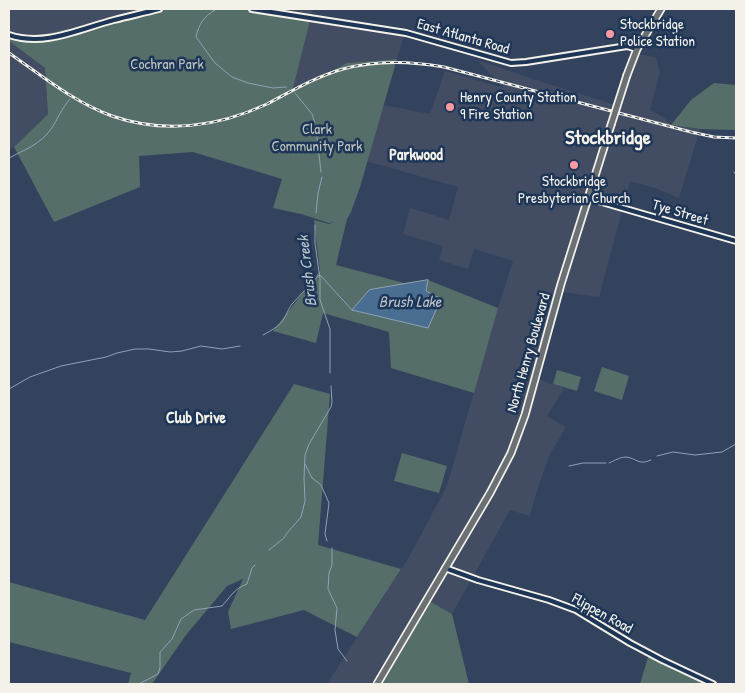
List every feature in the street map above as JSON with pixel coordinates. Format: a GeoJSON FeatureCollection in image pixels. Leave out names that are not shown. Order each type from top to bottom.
{"type":"FeatureCollection","features":[{"type":"Feature","properties":{"kind":"highway","name":"North Henry Boulevard"},"geometry":{"type":"LineString","coordinates":[[377,684],[490,493],[518,436],[529,404],[554,309],[627,75],[637,49],[661,9]]}},
{"type":"Feature","properties":{"kind":"street"},"geometry":{"type":"LineString","coordinates":[[9,36],[25,39],[44,39],[159,9]]}},
{"type":"Feature","properties":{"kind":"street","name":"East Atlanta Road"},"geometry":{"type":"LineString","coordinates":[[252,9],[406,33],[511,63],[627,46],[637,49]]}},
{"type":"Feature","properties":{"kind":"street","name":"Tye Street"},"geometry":{"type":"LineString","coordinates":[[588,198],[736,241]]}},
{"type":"Feature","properties":{"kind":"street","name":"Flippen Road"},"geometry":{"type":"LineString","coordinates":[[445,568],[576,610],[630,643],[713,684]]}},
{"type":"Feature","properties":{"kind":"shaded area"},"geometry":{"type":"Polygon","coordinates":[[[9,9],[154,9],[33,37],[9,34],[9,9]]]}},
{"type":"Feature","properties":{"kind":"shaded area"},"geometry":{"type":"Polygon","coordinates":[[[251,9],[313,9],[311,21],[404,35],[397,59],[347,63],[293,88],[310,21],[251,9]]]}},
{"type":"Feature","properties":{"kind":"shaded area"},"geometry":{"type":"Polygon","coordinates":[[[9,41],[45,68],[48,114],[14,147],[9,149],[9,41]]]}},
{"type":"Feature","properties":{"kind":"shaded area"},"geometry":{"type":"Polygon","coordinates":[[[635,55],[656,58],[660,72],[650,110],[663,117],[671,125],[700,129],[679,198],[655,188],[630,181],[599,297],[561,292],[540,380],[564,388],[547,416],[566,427],[549,456],[530,516],[510,510],[452,614],[429,602],[380,684],[327,684],[409,557],[447,486],[513,261],[474,249],[468,269],[439,260],[443,246],[403,234],[410,208],[449,220],[458,187],[366,161],[383,105],[430,114],[445,71],[504,88],[477,60],[622,107],[635,55]]]}},
{"type":"Feature","properties":{"kind":"green space"},"geometry":{"type":"Polygon","coordinates":[[[154,9],[251,9],[310,21],[293,88],[280,97],[347,63],[397,59],[360,187],[347,219],[336,265],[404,283],[428,280],[498,308],[474,393],[391,368],[389,332],[323,313],[316,343],[273,331],[320,271],[314,220],[329,224],[335,222],[329,223],[273,208],[282,179],[193,152],[139,156],[140,187],[54,222],[14,147],[48,114],[45,68],[9,41],[9,34],[33,37],[154,9]]]}},
{"type":"Feature","properties":{"kind":"green space"},"geometry":{"type":"Polygon","coordinates":[[[714,83],[736,85],[736,130],[700,129],[671,125],[691,100],[714,83]]]}},
{"type":"Feature","properties":{"kind":"green space"},"geometry":{"type":"Polygon","coordinates":[[[602,367],[629,376],[622,400],[594,391],[602,367]]]}},
{"type":"Feature","properties":{"kind":"green space"},"geometry":{"type":"Polygon","coordinates":[[[557,370],[581,377],[577,391],[553,384],[557,370]]]}},
{"type":"Feature","properties":{"kind":"green space"},"geometry":{"type":"Polygon","coordinates":[[[294,384],[330,394],[318,545],[401,569],[357,637],[304,610],[231,629],[228,612],[243,579],[227,586],[186,635],[152,684],[128,684],[131,673],[9,642],[9,582],[145,620],[294,384]]]}},
{"type":"Feature","properties":{"kind":"green space"},"geometry":{"type":"Polygon","coordinates":[[[402,453],[447,466],[439,493],[394,481],[402,453]]]}},
{"type":"Feature","properties":{"kind":"green space"},"geometry":{"type":"Polygon","coordinates":[[[429,601],[452,614],[469,684],[380,684],[388,673],[429,601]]]}},
{"type":"Feature","properties":{"kind":"green space"},"geometry":{"type":"Polygon","coordinates":[[[649,654],[711,684],[640,684],[649,654]]]}},
{"type":"Feature","properties":{"kind":"water","name":"Brush Lake"},"geometry":{"type":"Polygon","coordinates":[[[428,280],[426,291],[441,299],[428,328],[352,310],[369,290],[428,280]]]}},
{"type":"Feature","properties":{"kind":"waterway","name":"Brush Creek"},"geometry":{"type":"LineString","coordinates":[[215,10],[202,21],[196,37],[215,63],[232,77],[248,83],[273,88],[286,87]]}},
{"type":"Feature","properties":{"kind":"waterway","name":"Brush Creek"},"geometry":{"type":"LineString","coordinates":[[295,93],[312,114],[315,123]]}},
{"type":"Feature","properties":{"kind":"waterway"},"geometry":{"type":"LineString","coordinates":[[9,158],[42,139],[51,129],[70,99]]}},
{"type":"Feature","properties":{"kind":"waterway","name":"Brush Creek"},"geometry":{"type":"LineString","coordinates":[[316,129],[321,172]]}},
{"type":"Feature","properties":{"kind":"waterway","name":"Brush Creek"},"geometry":{"type":"LineString","coordinates":[[316,213],[322,177]]}},
{"type":"Feature","properties":{"kind":"waterway","name":"Brush Creek"},"geometry":{"type":"LineString","coordinates":[[315,225],[320,300],[330,329],[330,373]]}},
{"type":"Feature","properties":{"kind":"waterway"},"geometry":{"type":"LineString","coordinates":[[263,335],[282,322],[292,304],[319,275]]}},
{"type":"Feature","properties":{"kind":"waterway"},"geometry":{"type":"LineString","coordinates":[[320,275],[352,310]]}},
{"type":"Feature","properties":{"kind":"waterway"},"geometry":{"type":"LineString","coordinates":[[9,389],[30,377],[61,366],[135,349],[170,352],[201,346],[222,349],[240,346]]}},
{"type":"Feature","properties":{"kind":"waterway","name":"Brush Creek"},"geometry":{"type":"LineString","coordinates":[[269,550],[284,538],[301,517],[305,501],[305,455],[309,444],[331,407],[331,386]]}},
{"type":"Feature","properties":{"kind":"waterway"},"geometry":{"type":"LineString","coordinates":[[657,456],[673,452],[695,455],[722,452],[736,444]]}},
{"type":"Feature","properties":{"kind":"waterway"},"geometry":{"type":"LineString","coordinates":[[609,463],[626,457],[640,462],[651,460]]}},
{"type":"Feature","properties":{"kind":"waterway"},"geometry":{"type":"LineString","coordinates":[[569,466],[583,463],[606,463]]}},
{"type":"Feature","properties":{"kind":"waterway"},"geometry":{"type":"LineString","coordinates":[[305,464],[312,478],[321,485],[329,503],[325,534],[327,541]]}},
{"type":"Feature","properties":{"kind":"waterway"},"geometry":{"type":"LineString","coordinates":[[332,548],[332,565],[329,573],[328,589],[337,608],[335,630],[338,649],[347,661]]}},
{"type":"Feature","properties":{"kind":"waterway","name":"Brush Creek"},"geometry":{"type":"LineString","coordinates":[[139,684],[158,674],[160,652],[172,639],[181,619],[194,610],[222,606],[236,591],[247,584],[252,568],[255,565]]}},
{"type":"Feature","properties":{"kind":"railway"},"geometry":{"type":"LineString","coordinates":[[9,53],[59,88],[98,110],[132,122],[151,125],[171,126],[210,123],[248,112],[333,72],[368,64],[406,63],[444,67],[691,132],[714,137],[736,138]]}},
{"type":"Feature","properties":{"kind":"place","name":"Stockbridge Police Station"},"geometry":{"type":"Point","coordinates":[610,34]}},
{"type":"Feature","properties":{"kind":"place","name":"Henry County Station 9 Fire Station"},"geometry":{"type":"Point","coordinates":[450,107]}},
{"type":"Feature","properties":{"kind":"place","name":"Stockbridge Presbyterian Church"},"geometry":{"type":"Point","coordinates":[574,165]}},
{"type":"Feature","properties":{"kind":"district","name":"Stockbridge"},"geometry":{"type":"Point","coordinates":[608,139]}},
{"type":"Feature","properties":{"kind":"district","name":"Parkwood"},"geometry":{"type":"Point","coordinates":[416,156]}},
{"type":"Feature","properties":{"kind":"district","name":"Club Drive"},"geometry":{"type":"Point","coordinates":[196,419]}},
{"type":"Feature","properties":{"kind":"park label","name":"Cochran Park"},"geometry":{"type":"Point","coordinates":[167,65]}},
{"type":"Feature","properties":{"kind":"park label","name":"Clark Community Park"},"geometry":{"type":"Point","coordinates":[317,138]}}]}
